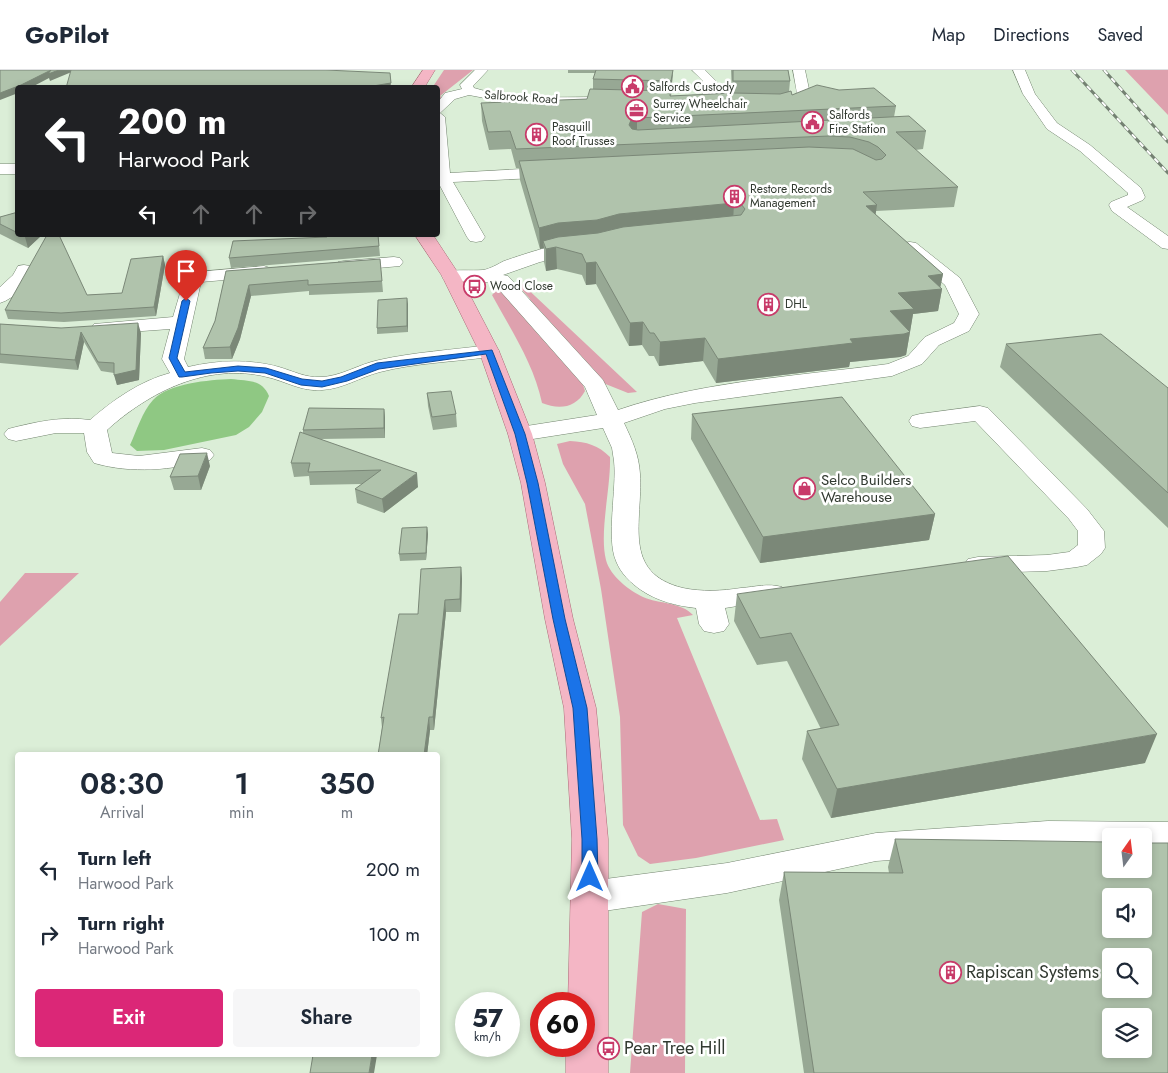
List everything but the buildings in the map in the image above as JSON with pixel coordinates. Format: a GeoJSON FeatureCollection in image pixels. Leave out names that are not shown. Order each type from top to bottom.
{"type":"FeatureCollection","features":[{"type":"Feature","properties":{"kind":"main road"},"geometry":{"type":"LineString","coordinates":[[419,85],[429,70]]}},
{"type":"Feature","properties":{"kind":"main road"},"geometry":{"type":"LineString","coordinates":[[425,237],[450,276],[489,351],[520,434],[533,483],[559,619],[580,708],[590,839],[587,1073]]}},
{"type":"Feature","properties":{"kind":"street","name":"Salbrook Road"},"geometry":{"type":"LineString","coordinates":[[469,91],[466,85],[482,70]]}},
{"type":"Feature","properties":{"kind":"street"},"geometry":{"type":"LineString","coordinates":[[698,70],[709,80],[705,104],[726,104]]}},
{"type":"Feature","properties":{"kind":"street"},"geometry":{"type":"LineString","coordinates":[[761,106],[793,103],[801,99],[804,94],[799,70]]}},
{"type":"Feature","properties":{"kind":"street"},"geometry":{"type":"LineString","coordinates":[[1020,70],[1029,94],[1052,126],[1085,148],[1135,191],[1137,197],[1120,203],[1117,205],[1118,208],[1168,244]]}},
{"type":"Feature","properties":{"kind":"street","name":"Salbrook Road"},"geometry":{"type":"LineString","coordinates":[[440,108],[450,96],[469,91],[488,96],[543,95],[614,101]]}},
{"type":"Feature","properties":{"kind":"street"},"geometry":{"type":"LineString","coordinates":[[488,96],[484,99],[489,108],[510,111]]}},
{"type":"Feature","properties":{"kind":"street"},"geometry":{"type":"LineString","coordinates":[[440,141],[443,178],[476,237]]}},
{"type":"Feature","properties":{"kind":"street"},"geometry":{"type":"LineString","coordinates":[[0,169],[15,169]]}},
{"type":"Feature","properties":{"kind":"street"},"geometry":{"type":"LineString","coordinates":[[443,178],[568,172]]}},
{"type":"Feature","properties":{"kind":"street"},"geometry":{"type":"LineString","coordinates":[[520,434],[611,420],[660,403],[695,396],[892,370],[915,360],[932,342],[962,327],[969,314],[953,282],[892,232]]}},
{"type":"Feature","properties":{"kind":"street"},"geometry":{"type":"LineString","coordinates":[[487,274],[507,265],[558,251],[602,246]]}},
{"type":"Feature","properties":{"kind":"street"},"geometry":{"type":"LineString","coordinates":[[327,267],[394,262]]}},
{"type":"Feature","properties":{"kind":"street"},"geometry":{"type":"LineString","coordinates":[[0,297],[21,277],[24,270]]}},
{"type":"Feature","properties":{"kind":"street"},"geometry":{"type":"LineString","coordinates":[[182,375],[173,358],[193,277],[279,271]]}},
{"type":"Feature","properties":{"kind":"street"},"geometry":{"type":"LineString","coordinates":[[450,276],[487,274],[501,280],[594,385],[624,447],[627,474],[626,552],[634,571],[656,589],[690,598],[712,612],[796,590]]}},
{"type":"Feature","properties":{"kind":"street"},"geometry":{"type":"LineString","coordinates":[[84,329],[181,322]]}},
{"type":"Feature","properties":{"kind":"street"},"geometry":{"type":"LineString","coordinates":[[96,428],[112,411],[131,398],[154,385],[182,375],[211,370],[256,370],[286,376],[301,382],[322,384],[344,379],[377,366],[489,351]]}},
{"type":"Feature","properties":{"kind":"street"},"geometry":{"type":"LineString","coordinates":[[920,421],[980,413],[1078,514],[1091,531],[1092,548],[1077,558],[1046,563],[977,565],[958,568]]}},
{"type":"Feature","properties":{"kind":"street"},"geometry":{"type":"LineString","coordinates":[[16,434],[57,425],[96,428]]}},
{"type":"Feature","properties":{"kind":"street"},"geometry":{"type":"LineString","coordinates":[[96,428],[99,452],[102,458],[112,462],[145,461],[202,455]]}},
{"type":"Feature","properties":{"kind":"street"},"geometry":{"type":"LineString","coordinates":[[590,896],[727,878],[876,846],[1048,835],[1168,836]]}},
{"type":"Feature","properties":{"kind":"shaded area"},"geometry":{"type":"Polygon","coordinates":[[[444,70],[473,70],[440,96],[440,85],[434,85],[444,70]]]}},
{"type":"Feature","properties":{"kind":"shaded area"},"geometry":{"type":"Polygon","coordinates":[[[1125,70],[1168,70],[1168,115],[1125,70]]]}},
{"type":"Feature","properties":{"kind":"shaded area"},"geometry":{"type":"Polygon","coordinates":[[[519,281],[637,392],[628,393],[603,383],[530,306],[530,299],[517,284],[519,281]]]}},
{"type":"Feature","properties":{"kind":"shaded area"},"geometry":{"type":"Polygon","coordinates":[[[497,290],[504,291],[581,378],[585,391],[577,401],[561,407],[542,403],[528,361],[492,295],[497,290]]]}},
{"type":"Feature","properties":{"kind":"shaded area"},"geometry":{"type":"Polygon","coordinates":[[[231,379],[258,384],[266,390],[269,396],[262,412],[249,427],[236,435],[164,450],[137,451],[130,445],[146,410],[160,394],[179,386],[212,380],[231,379]]]}},
{"type":"Feature","properties":{"kind":"shaded area"},"geometry":{"type":"Polygon","coordinates":[[[570,441],[592,445],[610,457],[604,523],[604,549],[608,566],[621,582],[643,597],[682,608],[693,615],[677,618],[760,820],[777,819],[784,840],[696,858],[650,864],[638,856],[623,825],[620,717],[601,589],[585,504],[563,464],[557,444],[570,441]]]}},
{"type":"Feature","properties":{"kind":"shaded area"},"geometry":{"type":"Polygon","coordinates":[[[25,573],[79,573],[0,646],[0,602],[25,573]]]}},
{"type":"Feature","properties":{"kind":"shaded area"},"geometry":{"type":"Polygon","coordinates":[[[658,904],[686,909],[685,1073],[630,1073],[642,912],[658,904]]]}},
{"type":"Feature","properties":{"kind":"railway"},"geometry":{"type":"LineString","coordinates":[[1072,70],[1168,173]]}},
{"type":"Feature","properties":{"kind":"railway"},"geometry":{"type":"LineString","coordinates":[[1104,70],[1168,142]]}},
{"type":"Feature","properties":{"kind":"place","name":"Salfords Custody"},"geometry":{"type":"Point","coordinates":[633,87]}},
{"type":"Feature","properties":{"kind":"place","name":"Surrey Wheelchair Service"},"geometry":{"type":"Point","coordinates":[637,111]}},
{"type":"Feature","properties":{"kind":"place","name":"Salfords Fire Station"},"geometry":{"type":"Point","coordinates":[813,122]}},
{"type":"Feature","properties":{"kind":"place","name":"Pasquill Roof Trusses"},"geometry":{"type":"Point","coordinates":[536,134]}},
{"type":"Feature","properties":{"kind":"place","name":"Restore Records Management"},"geometry":{"type":"Point","coordinates":[734,196]}},
{"type":"Feature","properties":{"kind":"place","name":"Wood Close"},"geometry":{"type":"Point","coordinates":[474,286]}},
{"type":"Feature","properties":{"kind":"place","name":"DHL"},"geometry":{"type":"Point","coordinates":[769,304]}},
{"type":"Feature","properties":{"kind":"place","name":"Selco Builders Warehouse"},"geometry":{"type":"Point","coordinates":[805,489]}},
{"type":"Feature","properties":{"kind":"place","name":"Rapiscan Systems"},"geometry":{"type":"Point","coordinates":[950,972]}},
{"type":"Feature","properties":{"kind":"place","name":"Pear Tree Hill"},"geometry":{"type":"Point","coordinates":[608,1048]}},
{"type":"Feature","properties":{"kind":"route"},"geometry":{"type":"LineString","coordinates":[[186,301],[173,358],[182,375],[238,368],[266,370],[301,382],[322,384],[344,379],[377,366],[489,351],[520,434],[533,483],[559,619],[580,708],[590,839],[590,877]]}}]}
